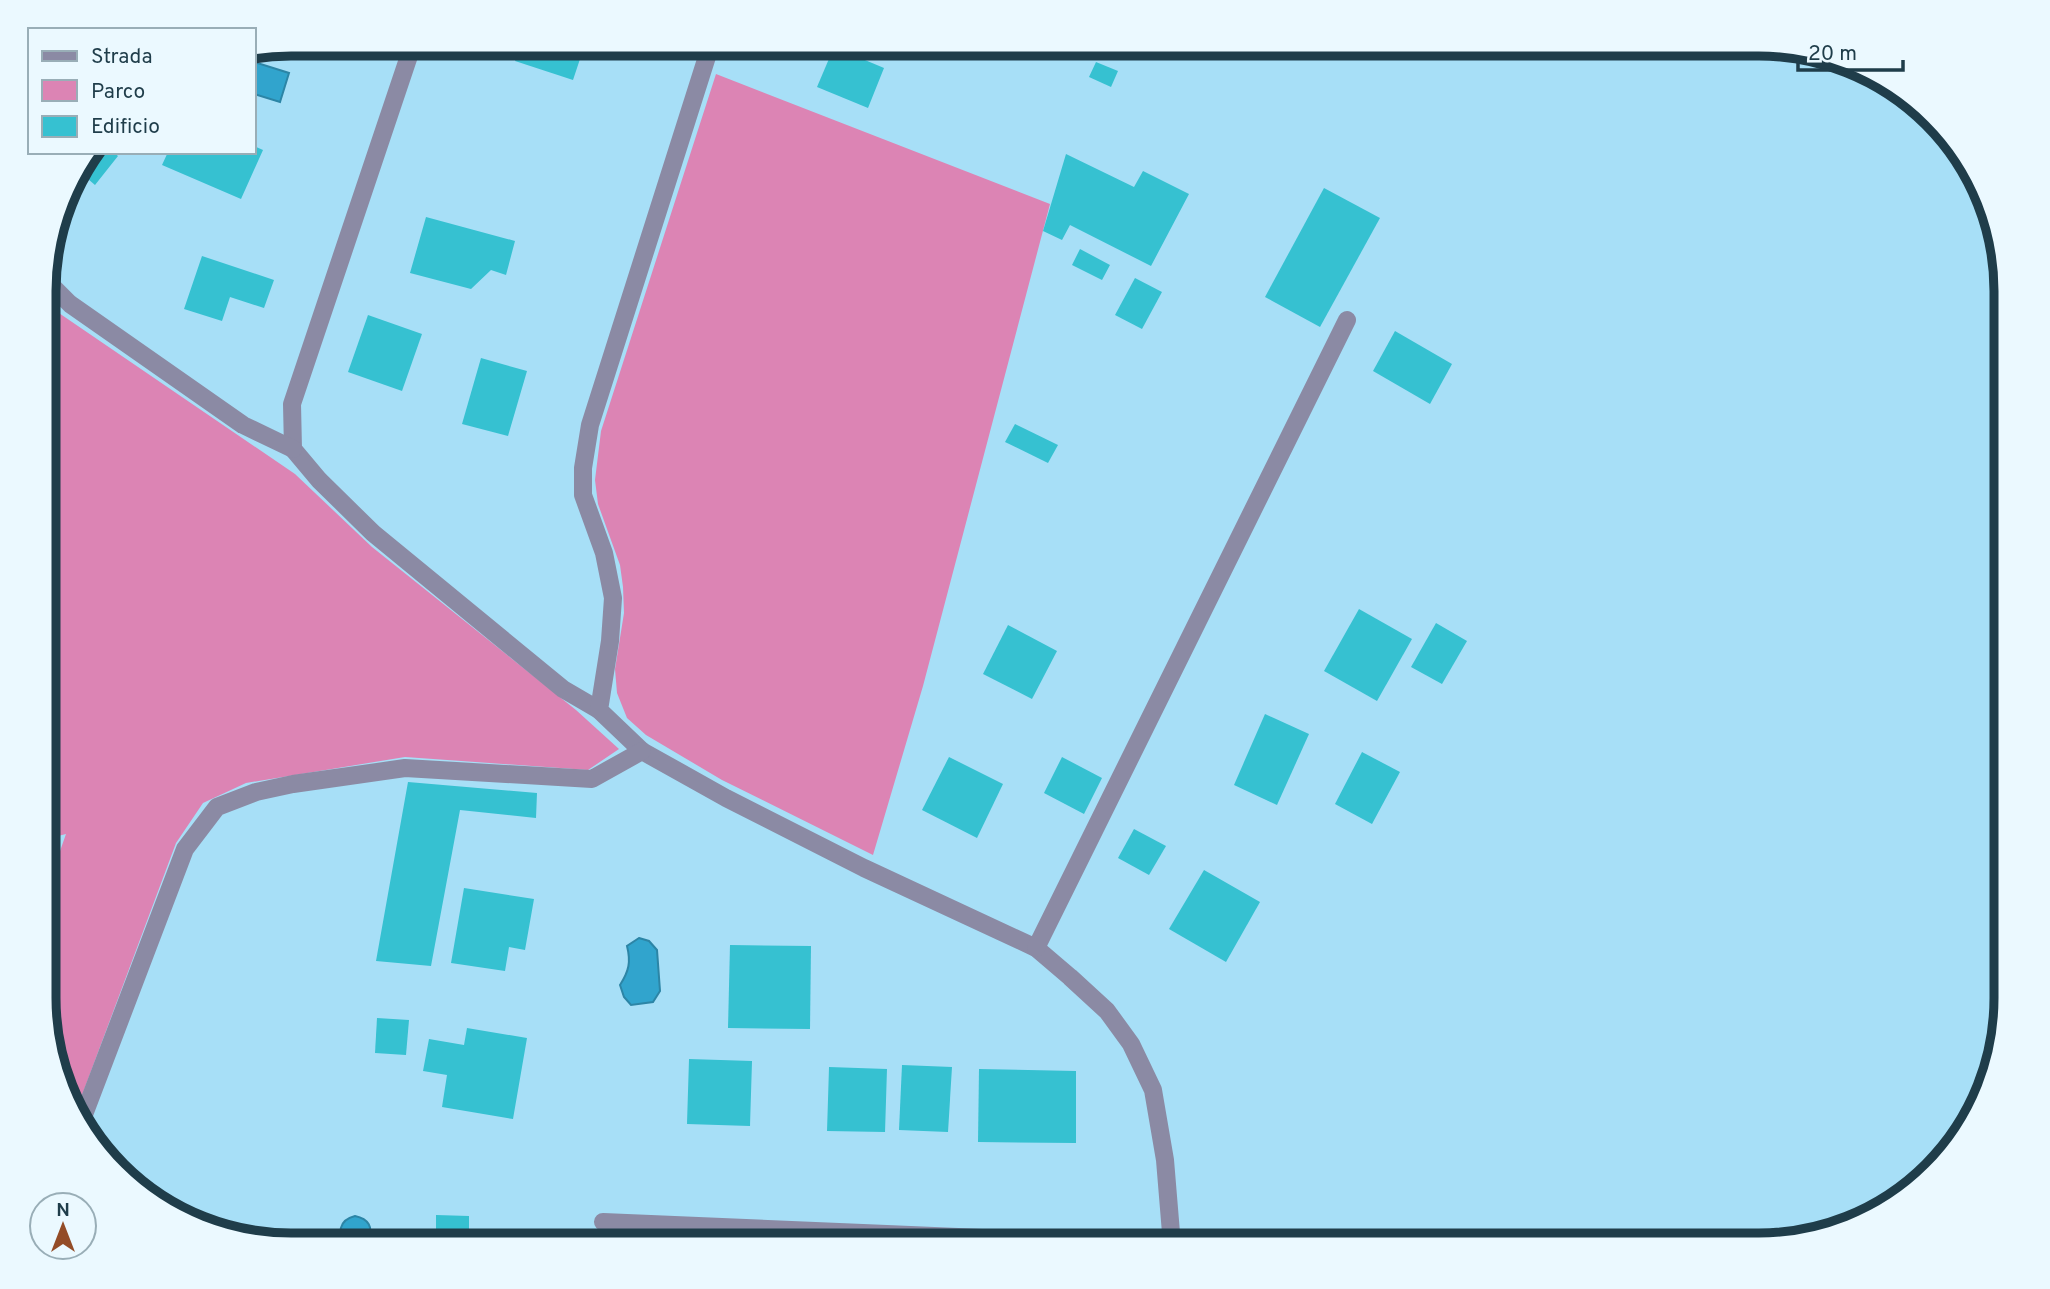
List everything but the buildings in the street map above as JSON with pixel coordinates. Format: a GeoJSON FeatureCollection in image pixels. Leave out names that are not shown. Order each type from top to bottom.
{"type":"FeatureCollection","features":[{"type":"Feature","properties":{"kind":"street"},"geometry":{"type":"LineString","coordinates":[[293,449],[292,404],[409,57]]}},
{"type":"Feature","properties":{"kind":"street"},"geometry":{"type":"LineString","coordinates":[[599,710],[610,641],[613,598],[604,553],[583,495],[583,468],[590,425],[707,57]]}},
{"type":"Feature","properties":{"kind":"street"},"geometry":{"type":"LineString","coordinates":[[56,290],[70,304],[243,425],[293,449],[319,480],[373,533],[563,689],[599,710],[642,751],[726,798],[864,868],[1036,948],[1107,1011],[1131,1044],[1153,1090],[1165,1160],[1171,1232]]}},
{"type":"Feature","properties":{"kind":"street"},"geometry":{"type":"LineString","coordinates":[[1036,948],[1348,320]]}},
{"type":"Feature","properties":{"kind":"street"},"geometry":{"type":"LineString","coordinates":[[85,1111],[185,849],[217,807],[256,792],[293,784],[405,768],[592,779],[642,751]]}},
{"type":"Feature","properties":{"kind":"street"},"geometry":{"type":"LineString","coordinates":[[603,1222],[856,1233]]}},
{"type":"Feature","properties":{"kind":"green space"},"geometry":{"type":"Polygon","coordinates":[[[716,74],[1050,204],[923,686],[873,855],[722,780],[646,735],[627,718],[617,693],[615,669],[624,613],[623,587],[620,565],[598,504],[595,480],[601,431],[716,74]]]}},
{"type":"Feature","properties":{"kind":"green space"},"geometry":{"type":"Polygon","coordinates":[[[56,311],[295,474],[372,547],[576,710],[619,749],[588,770],[405,757],[246,783],[203,803],[176,843],[80,1101],[68,1073],[61,1044],[56,998],[56,862],[66,834],[56,836],[56,311]]]}},
{"type":"Feature","properties":{"kind":"water"},"geometry":{"type":"Polygon","coordinates":[[[256,63],[289,73],[280,102],[256,95],[256,63]]]}},
{"type":"Feature","properties":{"kind":"water"},"geometry":{"type":"Polygon","coordinates":[[[639,938],[649,941],[657,950],[660,991],[653,1002],[631,1005],[624,997],[620,985],[628,966],[627,946],[639,938]]]}},
{"type":"Feature","properties":{"kind":"water"},"geometry":{"type":"Polygon","coordinates":[[[355,1216],[364,1219],[369,1224],[370,1233],[340,1233],[343,1224],[355,1216]]]}}]}
